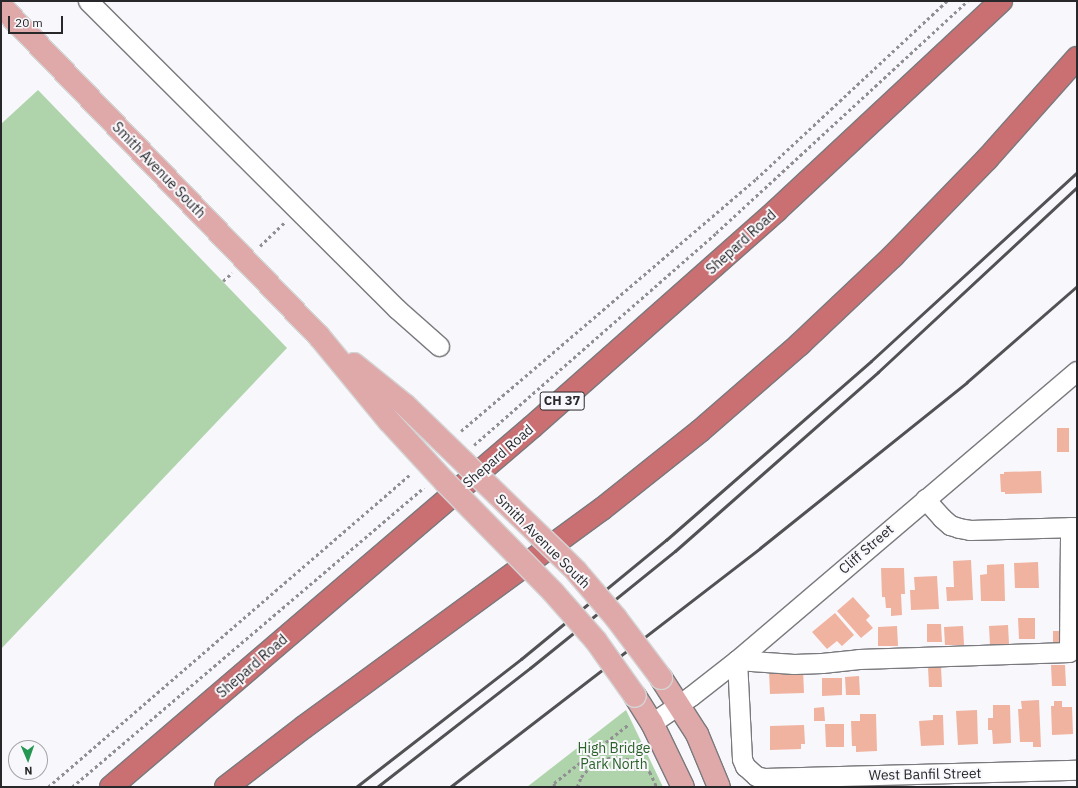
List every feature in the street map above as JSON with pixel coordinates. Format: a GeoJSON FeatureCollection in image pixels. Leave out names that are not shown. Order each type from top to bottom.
{"type":"FeatureCollection","features":[{"type":"Feature","properties":{"kind":"highway","name":"Shepard Road"},"geometry":{"type":"LineString","coordinates":[[111,787],[550,411],[777,210],[1001,1]]}},
{"type":"Feature","properties":{"kind":"highway"},"geometry":{"type":"LineString","coordinates":[[226,787],[304,726],[602,509],[700,431],[800,344],[899,250],[987,159],[1077,58]]}},
{"type":"Feature","properties":{"kind":"main road","name":"Smith Avenue South"},"geometry":{"type":"LineString","coordinates":[[1,6],[318,334],[388,420],[567,608],[596,641],[635,696],[643,722],[683,787]]}},
{"type":"Feature","properties":{"kind":"main road","name":"Smith Avenue South"},"geometry":{"type":"LineString","coordinates":[[318,334],[405,405],[576,571],[616,618],[661,678],[679,705],[697,734],[719,787]]}},
{"type":"Feature","properties":{"kind":"street"},"geometry":{"type":"LineString","coordinates":[[88,1],[397,309],[439,346]]}},
{"type":"Feature","properties":{"kind":"street","name":"Cliff Street"},"geometry":{"type":"LineString","coordinates":[[643,722],[679,705],[737,660],[1077,371]]}},
{"type":"Feature","properties":{"kind":"street"},"geometry":{"type":"LineString","coordinates":[[737,660],[815,664],[859,659],[1070,652],[1074,527],[970,530],[959,528],[950,525],[925,499]]}},
{"type":"Feature","properties":{"kind":"street","name":"West Banfil Street"},"geometry":{"type":"LineString","coordinates":[[737,660],[742,759],[750,772],[764,778],[1077,770]]}},
{"type":"Feature","properties":{"kind":"path"},"geometry":{"type":"LineString","coordinates":[[459,433],[756,179],[947,1]]}},
{"type":"Feature","properties":{"kind":"path"},"geometry":{"type":"LineString","coordinates":[[470,447],[722,228],[967,1]]}},
{"type":"Feature","properties":{"kind":"path"},"geometry":{"type":"LineString","coordinates":[[48,787],[416,469]]}},
{"type":"Feature","properties":{"kind":"path"},"geometry":{"type":"LineString","coordinates":[[72,787],[428,483]]}},
{"type":"Feature","properties":{"kind":"path"},"geometry":{"type":"LineString","coordinates":[[554,787],[554,783],[583,760],[643,722]]}},
{"type":"Feature","properties":{"kind":"path"},"geometry":{"type":"LineString","coordinates":[[577,787],[581,777],[590,767],[601,760],[614,757],[627,759],[639,764],[650,772],[658,787]]}},
{"type":"Feature","properties":{"kind":"path"},"geometry":{"type":"LineString","coordinates":[[583,760],[590,767]]}},
{"type":"Feature","properties":{"kind":"green space"},"geometry":{"type":"Polygon","coordinates":[[[38,90],[287,348],[1,649],[1,124],[38,90]]]}},
{"type":"Feature","properties":{"kind":"green space","name":"High Bridge Park North"},"geometry":{"type":"Polygon","coordinates":[[[626,710],[663,787],[527,787],[626,710]]]}},
{"type":"Feature","properties":{"kind":"building"},"geometry":{"type":"Polygon","coordinates":[[[1057,428],[1069,428],[1069,452],[1057,452],[1057,428]]]}},
{"type":"Feature","properties":{"kind":"building"},"geometry":{"type":"Polygon","coordinates":[[[1041,471],[1042,493],[1005,494],[1005,492],[1001,492],[1000,474],[1004,474],[1004,472],[1041,471]]]}},
{"type":"Feature","properties":{"kind":"building"},"geometry":{"type":"Polygon","coordinates":[[[971,560],[973,600],[947,601],[946,587],[954,587],[953,561],[971,560]]]}},
{"type":"Feature","properties":{"kind":"building"},"geometry":{"type":"Polygon","coordinates":[[[1038,562],[1039,588],[1015,588],[1014,563],[1038,562]]]}},
{"type":"Feature","properties":{"kind":"building"},"geometry":{"type":"Polygon","coordinates":[[[1004,564],[1005,601],[981,601],[980,575],[987,574],[987,565],[1004,564]]]}},
{"type":"Feature","properties":{"kind":"building"},"geometry":{"type":"Polygon","coordinates":[[[881,568],[904,568],[905,594],[901,594],[902,615],[891,616],[891,608],[886,608],[885,597],[882,597],[881,568]]]}},
{"type":"Feature","properties":{"kind":"building"},"geometry":{"type":"Polygon","coordinates":[[[937,576],[939,609],[911,610],[910,590],[915,590],[914,577],[937,576]]]}},
{"type":"Feature","properties":{"kind":"building"},"geometry":{"type":"Polygon","coordinates":[[[853,597],[870,616],[866,620],[873,628],[861,638],[837,611],[853,597]]]}},
{"type":"Feature","properties":{"kind":"building"},"geometry":{"type":"Polygon","coordinates":[[[835,613],[854,635],[842,646],[837,641],[827,649],[812,632],[835,613]]]}},
{"type":"Feature","properties":{"kind":"building"},"geometry":{"type":"Polygon","coordinates":[[[1018,618],[1035,618],[1035,639],[1019,639],[1018,618]]]}},
{"type":"Feature","properties":{"kind":"building"},"geometry":{"type":"Polygon","coordinates":[[[927,624],[941,624],[942,642],[927,642],[927,624]]]}},
{"type":"Feature","properties":{"kind":"building"},"geometry":{"type":"Polygon","coordinates":[[[1008,625],[1009,644],[990,645],[989,626],[1008,625]]]}},
{"type":"Feature","properties":{"kind":"building"},"geometry":{"type":"Polygon","coordinates":[[[897,626],[898,646],[878,646],[878,627],[897,626]]]}},
{"type":"Feature","properties":{"kind":"building"},"geometry":{"type":"Polygon","coordinates":[[[963,626],[964,645],[945,645],[944,627],[963,626]]]}},
{"type":"Feature","properties":{"kind":"building"},"geometry":{"type":"Polygon","coordinates":[[[1053,631],[1064,631],[1064,644],[1053,644],[1053,631]]]}},
{"type":"Feature","properties":{"kind":"building"},"geometry":{"type":"Polygon","coordinates":[[[1051,665],[1065,665],[1066,686],[1052,686],[1051,665]]]}},
{"type":"Feature","properties":{"kind":"building"},"geometry":{"type":"Polygon","coordinates":[[[928,667],[941,667],[942,687],[929,687],[928,667]]]}},
{"type":"Feature","properties":{"kind":"building"},"geometry":{"type":"Polygon","coordinates":[[[803,669],[804,693],[770,694],[769,671],[803,669]]]}},
{"type":"Feature","properties":{"kind":"building"},"geometry":{"type":"Polygon","coordinates":[[[859,676],[860,695],[846,695],[845,677],[859,676]]]}},
{"type":"Feature","properties":{"kind":"building"},"geometry":{"type":"Polygon","coordinates":[[[822,678],[842,678],[842,695],[822,696],[822,678]]]}},
{"type":"Feature","properties":{"kind":"building"},"geometry":{"type":"Polygon","coordinates":[[[1039,700],[1041,747],[1033,747],[1033,742],[1020,742],[1018,709],[1022,709],[1021,701],[1039,700]]]}},
{"type":"Feature","properties":{"kind":"building"},"geometry":{"type":"Polygon","coordinates":[[[1054,701],[1062,701],[1062,707],[1072,707],[1073,734],[1052,735],[1051,706],[1054,706],[1054,701]]]}},
{"type":"Feature","properties":{"kind":"building"},"geometry":{"type":"Polygon","coordinates":[[[993,705],[1010,705],[1011,743],[993,744],[992,730],[988,730],[988,718],[993,718],[993,705]]]}},
{"type":"Feature","properties":{"kind":"building"},"geometry":{"type":"Polygon","coordinates":[[[824,707],[825,721],[814,721],[814,708],[824,707]]]}},
{"type":"Feature","properties":{"kind":"building"},"geometry":{"type":"Polygon","coordinates":[[[977,710],[978,744],[958,745],[956,711],[977,710]]]}},
{"type":"Feature","properties":{"kind":"building"},"geometry":{"type":"Polygon","coordinates":[[[860,714],[876,714],[877,751],[856,752],[856,746],[852,746],[851,721],[860,721],[860,714]]]}},
{"type":"Feature","properties":{"kind":"building"},"geometry":{"type":"Polygon","coordinates":[[[933,715],[943,715],[944,745],[921,746],[919,721],[933,720],[933,715]]]}},
{"type":"Feature","properties":{"kind":"building"},"geometry":{"type":"Polygon","coordinates":[[[825,724],[844,724],[844,747],[826,747],[825,724]]]}},
{"type":"Feature","properties":{"kind":"building"},"geometry":{"type":"Polygon","coordinates":[[[804,725],[805,744],[801,744],[801,749],[770,750],[770,726],[804,725]]]}},
{"type":"Feature","properties":{"kind":"railway"},"geometry":{"type":"LineString","coordinates":[[356,787],[521,659],[666,540],[871,361],[1077,172]]}},
{"type":"Feature","properties":{"kind":"railway"},"geometry":{"type":"LineString","coordinates":[[377,787],[530,668],[675,551],[878,372],[1077,187]]}},
{"type":"Feature","properties":{"kind":"railway"},"geometry":{"type":"LineString","coordinates":[[450,787],[760,548],[967,382],[1077,286]]}}]}
